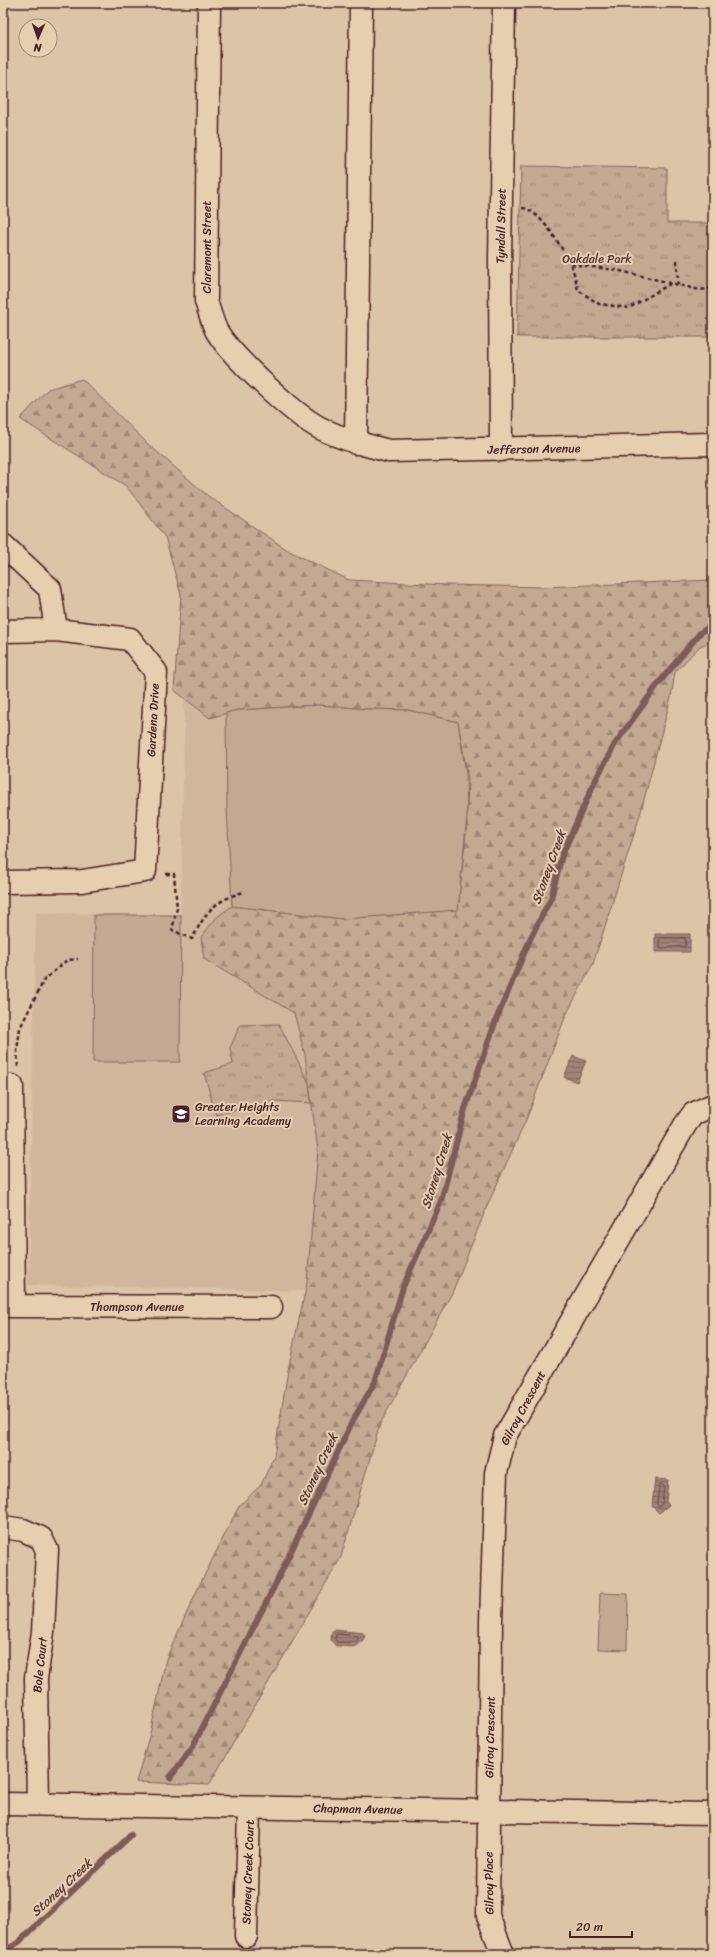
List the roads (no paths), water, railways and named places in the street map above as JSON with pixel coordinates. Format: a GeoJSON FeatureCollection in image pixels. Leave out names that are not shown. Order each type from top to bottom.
{"type":"FeatureCollection","features":[{"type":"Feature","properties":{"kind":"street","name":"Claremont Street"},"geometry":{"type":"LineString","coordinates":[[209,3],[206,301],[216,330],[236,356],[274,392],[296,412],[318,427],[356,443]]}},
{"type":"Feature","properties":{"kind":"street"},"geometry":{"type":"LineString","coordinates":[[356,443],[361,3]]}},
{"type":"Feature","properties":{"kind":"street","name":"Tyndall Street"},"geometry":{"type":"LineString","coordinates":[[501,450],[501,208],[504,3]]}},
{"type":"Feature","properties":{"kind":"street","name":"Jefferson Avenue"},"geometry":{"type":"LineString","coordinates":[[356,443],[389,451],[501,450],[713,444]]}},
{"type":"Feature","properties":{"kind":"street"},"geometry":{"type":"LineString","coordinates":[[3,544],[50,589],[56,630]]}},
{"type":"Feature","properties":{"kind":"street","name":"Gardena Drive"},"geometry":{"type":"LineString","coordinates":[[3,631],[56,630],[130,639],[156,672],[145,871],[82,881],[3,882]]}},
{"type":"Feature","properties":{"kind":"street"},"geometry":{"type":"LineString","coordinates":[[8,1086],[8,1306]]}},
{"type":"Feature","properties":{"kind":"street","name":"Gilroy Crescent"},"geometry":{"type":"LineString","coordinates":[[489,1810],[491,1614],[496,1473],[499,1455],[505,1436],[685,1125],[693,1114],[713,1105]]}},
{"type":"Feature","properties":{"kind":"street","name":"Thompson Avenue"},"geometry":{"type":"LineString","coordinates":[[8,1306],[271,1307]]}},
{"type":"Feature","properties":{"kind":"street","name":"Bole Court"},"geometry":{"type":"LineString","coordinates":[[3,1527],[22,1530],[41,1538],[47,1550],[43,1632],[36,1678],[38,1804]]}},
{"type":"Feature","properties":{"kind":"street","name":"Chapman Avenue"},"geometry":{"type":"LineString","coordinates":[[3,1804],[713,1814]]}},
{"type":"Feature","properties":{"kind":"street","name":"Stoney Creek Court"},"geometry":{"type":"LineString","coordinates":[[246,1936],[249,1808]]}},
{"type":"Feature","properties":{"kind":"street","name":"Gilroy Place"},"geometry":{"type":"LineString","coordinates":[[489,1810],[488,1916],[503,1954]]}},
{"type":"Feature","properties":{"kind":"water"},"geometry":{"type":"Polygon","coordinates":[[[655,934],[690,934],[690,952],[655,952],[655,934]]]}},
{"type":"Feature","properties":{"kind":"water"},"geometry":{"type":"Polygon","coordinates":[[[573,1056],[586,1061],[577,1082],[564,1077],[573,1056]]]}},
{"type":"Feature","properties":{"kind":"water"},"geometry":{"type":"Polygon","coordinates":[[[655,1479],[668,1480],[666,1502],[669,1505],[659,1513],[652,1506],[655,1479]]]}},
{"type":"Feature","properties":{"kind":"water"},"geometry":{"type":"Polygon","coordinates":[[[332,1631],[363,1633],[365,1636],[357,1646],[336,1646],[331,1640],[332,1631]]]}},
{"type":"Feature","properties":{"kind":"waterway","name":"Stoney Creek"},"geometry":{"type":"LineString","coordinates":[[170,1778],[193,1746],[277,1581],[352,1422],[375,1382],[403,1287],[441,1201],[465,1109],[496,1020],[531,937],[551,898],[562,855],[595,781],[615,744],[658,684],[700,633],[713,624]]}},
{"type":"Feature","properties":{"kind":"waterway","name":"Stoney Creek"},"geometry":{"type":"LineString","coordinates":[[3,1952],[19,1942],[131,1835]]}},
{"type":"Feature","properties":{"kind":"place","name":"Greater Heights Learning Academy"},"geometry":{"type":"Point","coordinates":[181,1114]}},
{"type":"Feature","properties":{"kind":"park label","name":"Oakdale Park"},"geometry":{"type":"Point","coordinates":[597,259]}}]}
